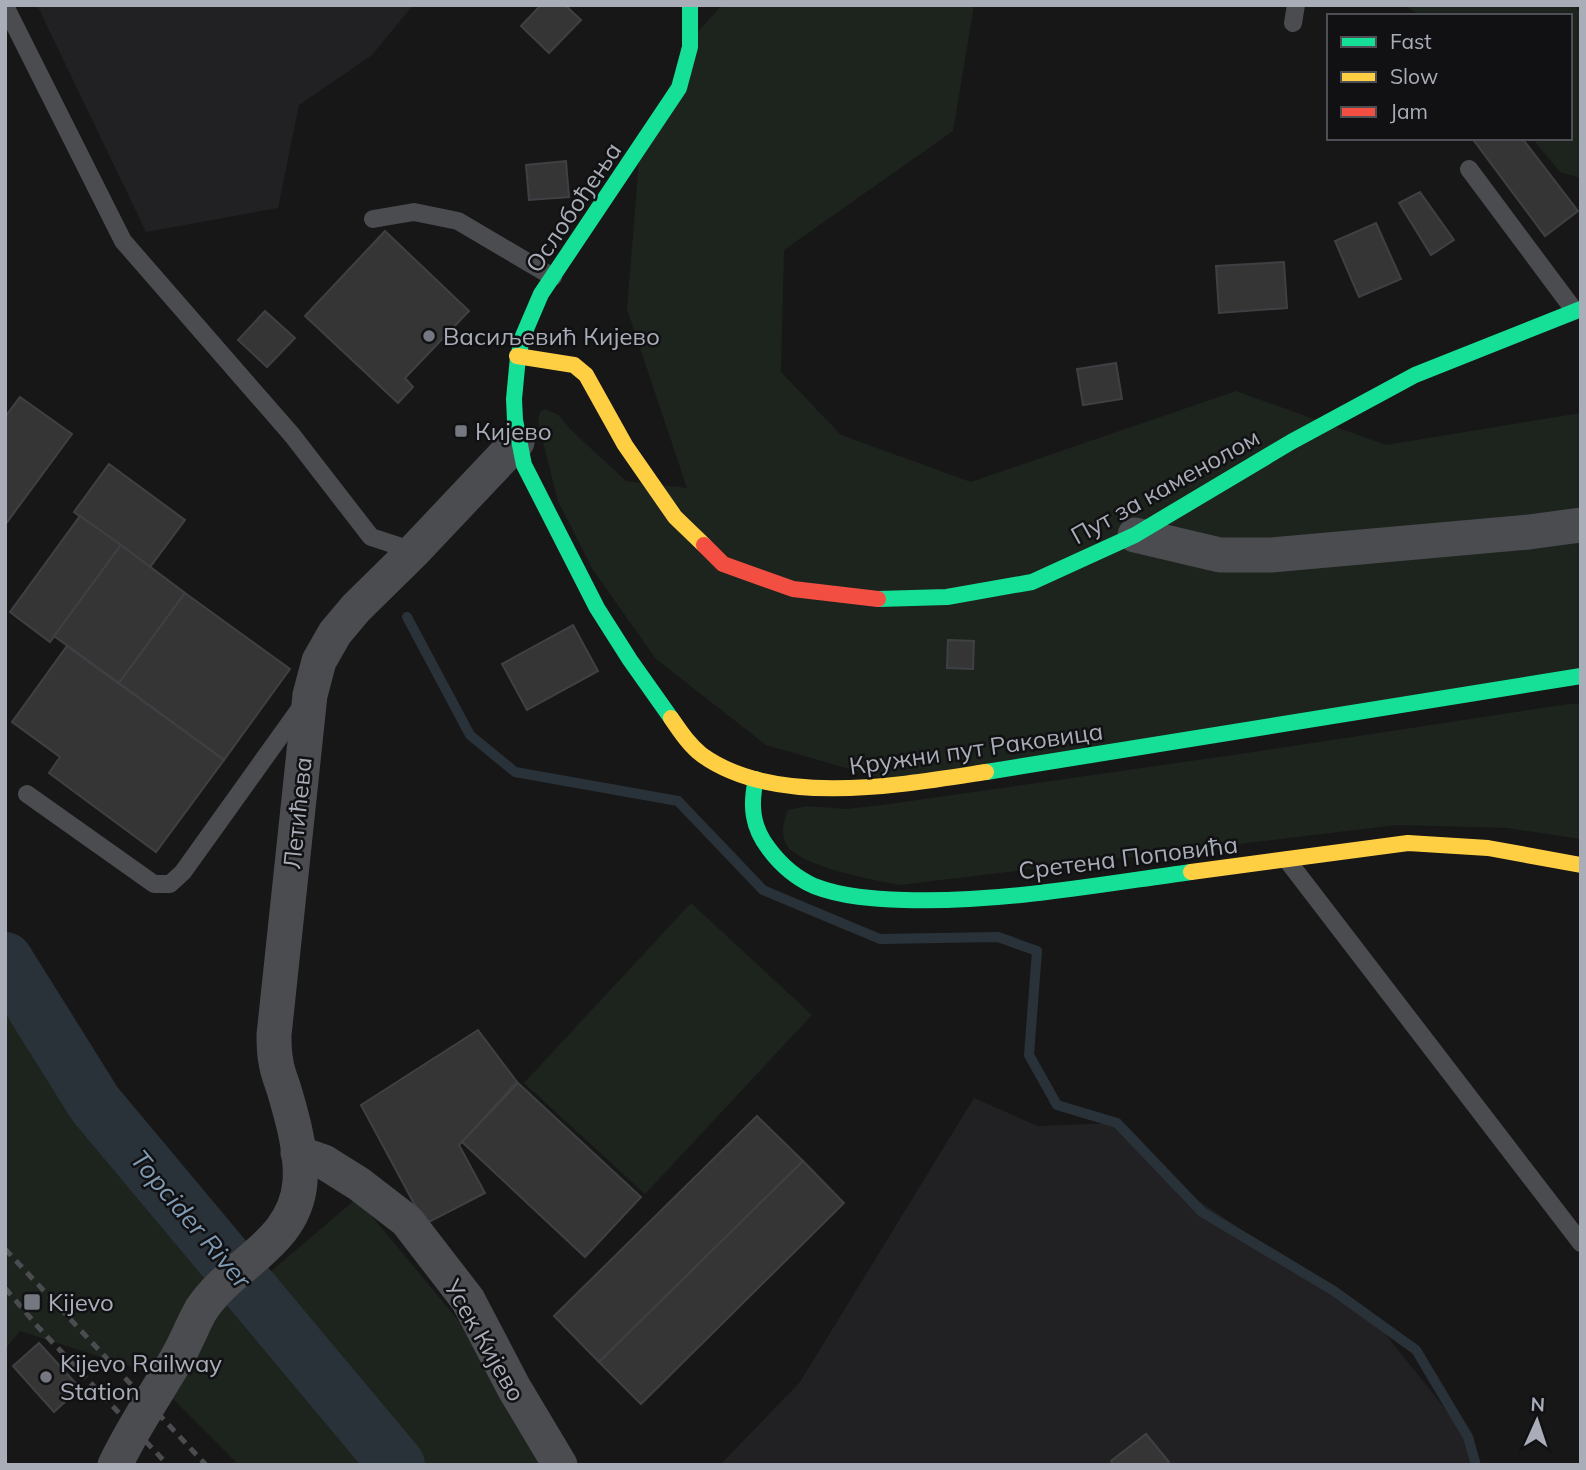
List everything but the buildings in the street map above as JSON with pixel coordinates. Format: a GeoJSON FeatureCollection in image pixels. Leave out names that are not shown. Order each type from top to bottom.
{"type":"FeatureCollection","features":[{"type":"Feature","properties":{"kind":"street","name":"Ослобођења"},"geometry":{"type":"LineString","coordinates":[[517,442],[512,399],[517,356],[531,312],[679,88],[688,66],[692,19],[690,5]]}},
{"type":"Feature","properties":{"kind":"street","name":"Пут за каменолом"},"geometry":{"type":"LineString","coordinates":[[517,356],[574,365],[586,375],[625,445],[675,517],[723,564],[793,589],[866,599],[947,597],[1032,582],[1135,535],[1291,442],[1415,375],[1577,310]]}},
{"type":"Feature","properties":{"kind":"street","name":"Летићева"},"geometry":{"type":"LineString","coordinates":[[116,1465],[133,1429],[178,1356],[202,1309],[218,1289],[266,1248],[284,1227],[293,1210],[300,1182],[298,1153],[276,1063],[274,1035],[310,695],[319,661],[335,633],[356,608],[517,442]]}},
{"type":"Feature","properties":{"kind":"street","name":"Кружни пут Раковица"},"geometry":{"type":"LineString","coordinates":[[517,442],[524,465],[597,608],[646,684],[690,744],[705,757],[756,779],[801,788],[843,789],[905,785],[1581,676]]}},
{"type":"Feature","properties":{"kind":"street"},"geometry":{"type":"LineString","coordinates":[[1135,535],[1220,555],[1271,555],[1581,525]]}},
{"type":"Feature","properties":{"kind":"street","name":"Сретена Поповића"},"geometry":{"type":"LineString","coordinates":[[756,779],[751,800],[758,832],[771,853],[796,877],[830,890],[899,900],[996,898],[1382,846],[1434,843],[1488,848],[1581,865]]}},
{"type":"Feature","properties":{"kind":"street","name":"Усек Кијево"},"geometry":{"type":"LineString","coordinates":[[298,1153],[324,1162],[359,1184],[407,1221],[468,1300],[514,1388],[560,1465]]}},
{"type":"Feature","properties":{"kind":"lane"},"geometry":{"type":"LineString","coordinates":[[5,6],[123,241],[292,435],[371,537],[414,551]]}},
{"type":"Feature","properties":{"kind":"lane"},"geometry":{"type":"LineString","coordinates":[[1469,169],[1577,310]]}},
{"type":"Feature","properties":{"kind":"lane"},"geometry":{"type":"LineString","coordinates":[[373,219],[414,212],[458,221],[553,276]]}},
{"type":"Feature","properties":{"kind":"lane"},"geometry":{"type":"LineString","coordinates":[[27,794],[154,884],[170,884],[183,872],[310,695]]}},
{"type":"Feature","properties":{"kind":"lane"},"geometry":{"type":"LineString","coordinates":[[1287,860],[1581,1243]]}},
{"type":"Feature","properties":{"kind":"shaded area"},"geometry":{"type":"Polygon","coordinates":[[[37,5],[413,5],[372,55],[299,105],[278,208],[146,232],[37,5]]]}},
{"type":"Feature","properties":{"kind":"shaded area"},"geometry":{"type":"Polygon","coordinates":[[[722,5],[974,5],[953,131],[784,250],[781,372],[841,435],[971,482],[1236,391],[1386,445],[1581,413],[1581,676],[905,785],[766,745],[656,659],[593,570],[558,501],[538,422],[540,412],[545,409],[559,415],[571,430],[626,481],[687,488],[627,309],[640,148],[691,39],[722,5]]]}},
{"type":"Feature","properties":{"kind":"shaded area"},"geometry":{"type":"Polygon","coordinates":[[[1403,5],[1575,5],[1581,14],[1581,178],[1560,172],[1534,140],[1572,140],[1572,14],[1419,14],[1403,5]]]}},
{"type":"Feature","properties":{"kind":"shaded area"},"geometry":{"type":"Polygon","coordinates":[[[1581,704],[1581,839],[1507,828],[1397,825],[900,885],[819,865],[792,851],[784,838],[788,810],[808,806],[847,809],[882,805],[1581,704]]]}},
{"type":"Feature","properties":{"kind":"shaded area"},"geometry":{"type":"Polygon","coordinates":[[[691,903],[812,1015],[645,1194],[524,1083],[691,903]]]}},
{"type":"Feature","properties":{"kind":"shaded area"},"geometry":{"type":"Polygon","coordinates":[[[5,991],[25,1029],[194,1239],[243,1295],[357,1198],[514,1388],[554,1465],[239,1465],[145,1371],[20,1331],[5,1349],[5,991]]]}},
{"type":"Feature","properties":{"kind":"shaded area"},"geometry":{"type":"Polygon","coordinates":[[[974,1098],[1038,1126],[1117,1123],[1177,1186],[1374,1320],[1468,1437],[1473,1465],[720,1465],[800,1382],[974,1098]]]}},
{"type":"Feature","properties":{"kind":"waterway"},"geometry":{"type":"LineString","coordinates":[[407,617],[470,735],[515,772],[678,801],[763,890],[880,939],[998,937],[1037,951],[1029,1055],[1057,1105],[1117,1123],[1202,1212],[1334,1291],[1416,1350],[1468,1437],[1476,1465]]}},
{"type":"Feature","properties":{"kind":"waterway","name":"Topcider River"},"geometry":{"type":"LineString","coordinates":[[5,960],[95,1104],[397,1465]]}},
{"type":"Feature","properties":{"kind":"railway"},"geometry":{"type":"LineString","coordinates":[[5,1249],[206,1465]]}},
{"type":"Feature","properties":{"kind":"railway"},"geometry":{"type":"LineString","coordinates":[[5,1288],[168,1465]]}},
{"type":"Feature","properties":{"kind":"traffic: fast"},"geometry":{"type":"LineString","coordinates":[[671,718],[597,608],[524,465],[515,420],[514,399],[523,336],[541,294],[679,88],[690,47],[690,5]]}},
{"type":"Feature","properties":{"kind":"traffic: fast"},"geometry":{"type":"LineString","coordinates":[[878,599],[947,597],[1032,582],[1135,535],[1291,442],[1415,375],[1581,309]]}},
{"type":"Feature","properties":{"kind":"traffic: fast"},"geometry":{"type":"LineString","coordinates":[[986,772],[1581,676]]}},
{"type":"Feature","properties":{"kind":"traffic: fast"},"geometry":{"type":"LineString","coordinates":[[756,779],[754,816],[763,841],[784,866],[801,879],[836,893],[893,900],[976,899],[1191,872]]}},
{"type":"Feature","properties":{"kind":"traffic: slow"},"geometry":{"type":"LineString","coordinates":[[517,356],[574,365],[586,375],[625,445],[675,517],[704,545]]}},
{"type":"Feature","properties":{"kind":"traffic: slow"},"geometry":{"type":"LineString","coordinates":[[671,718],[702,755],[732,771],[766,782],[840,788],[917,782],[986,772]]}},
{"type":"Feature","properties":{"kind":"traffic: slow"},"geometry":{"type":"LineString","coordinates":[[1191,872],[1408,843],[1488,848],[1581,865]]}},
{"type":"Feature","properties":{"kind":"traffic: jam"},"geometry":{"type":"LineString","coordinates":[[704,545],[723,564],[793,589],[878,599]]}},
{"type":"Feature","properties":{"kind":"place","name":"Васиљевић Кијево"},"geometry":{"type":"Point","coordinates":[429,336]}},
{"type":"Feature","properties":{"kind":"place","name":"Кијево"},"geometry":{"type":"Point","coordinates":[461,431]}},
{"type":"Feature","properties":{"kind":"place","name":"Kijevo"},"geometry":{"type":"Point","coordinates":[32,1302]}},
{"type":"Feature","properties":{"kind":"place","name":"Kijevo Railway Station"},"geometry":{"type":"Point","coordinates":[46,1377]}}]}
